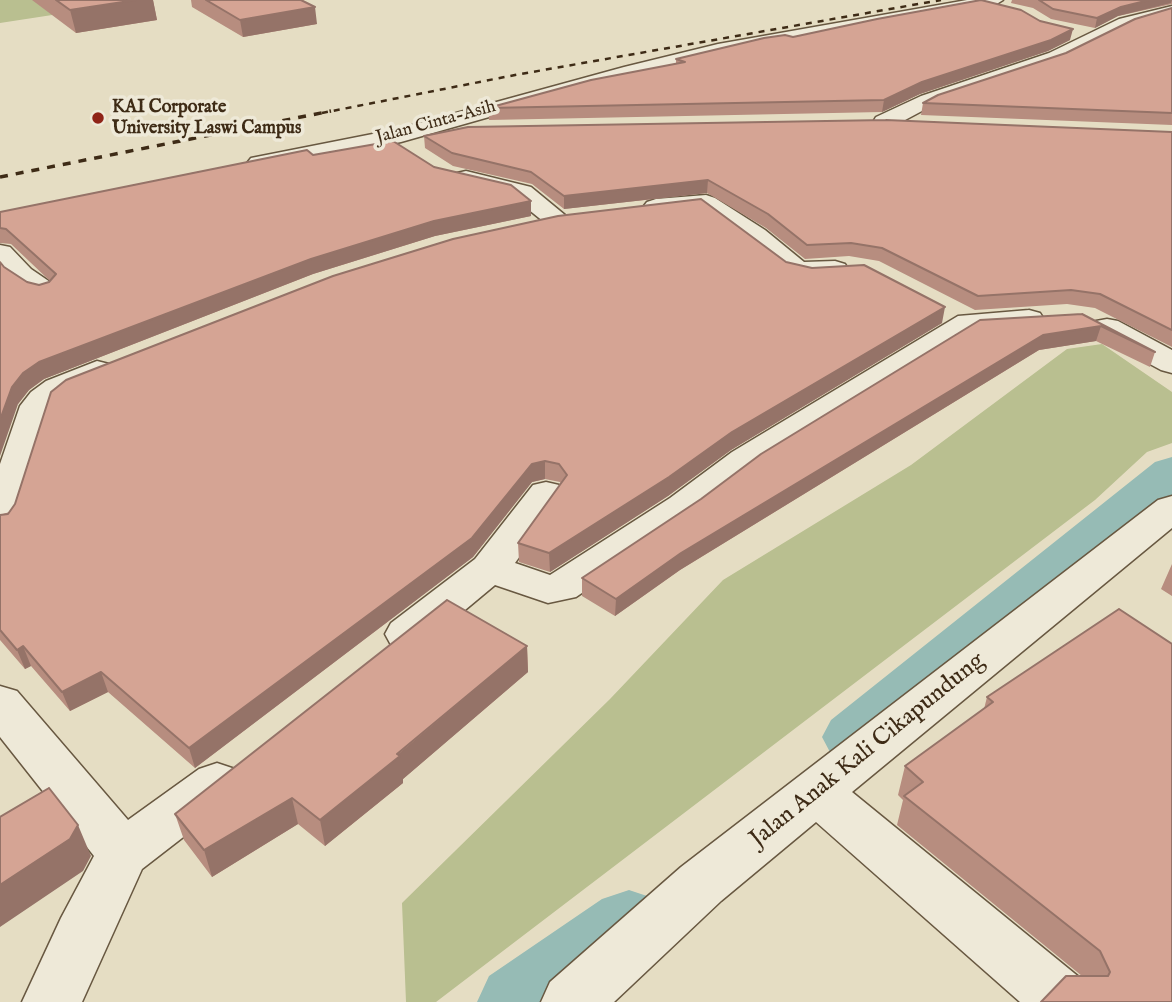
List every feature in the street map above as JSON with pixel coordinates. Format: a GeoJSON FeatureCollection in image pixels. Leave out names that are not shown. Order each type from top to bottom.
{"type":"FeatureCollection","features":[{"type":"Feature","properties":{"kind":"street","name":"Jalan Cinta-Asih"},"geometry":{"type":"LineString","coordinates":[[239,167],[401,143],[618,74],[718,50],[994,4]]}},
{"type":"Feature","properties":{"kind":"street"},"geometry":{"type":"LineString","coordinates":[[884,122],[928,100],[1056,57],[1125,23],[1172,10]]}},
{"type":"Feature","properties":{"kind":"street"},"geometry":{"type":"LineString","coordinates":[[1065,32],[1095,36]]}},
{"type":"Feature","properties":{"kind":"street"},"geometry":{"type":"LineString","coordinates":[[859,122],[934,123]]}},
{"type":"Feature","properties":{"kind":"street"},"geometry":{"type":"LineString","coordinates":[[401,143],[507,128]]}},
{"type":"Feature","properties":{"kind":"street"},"geometry":{"type":"LineString","coordinates":[[445,174],[477,179],[522,192],[558,220]]}},
{"type":"Feature","properties":{"kind":"street"},"geometry":{"type":"LineString","coordinates":[[636,210],[706,203],[755,236],[795,269],[810,272],[860,268]]}},
{"type":"Feature","properties":{"kind":"street"},"geometry":{"type":"LineString","coordinates":[[527,226],[584,216]]}},
{"type":"Feature","properties":{"kind":"street"},"geometry":{"type":"LineString","coordinates":[[0,253],[21,275],[43,290]]}},
{"type":"Feature","properties":{"kind":"street"},"geometry":{"type":"LineString","coordinates":[[490,568],[535,586],[548,589],[561,587],[684,506],[745,460],[958,316],[1071,317],[1172,363]]}},
{"type":"Feature","properties":{"kind":"street"},"geometry":{"type":"LineString","coordinates":[[0,520],[26,439],[43,398],[77,379],[127,359]]}},
{"type":"Feature","properties":{"kind":"street"},"geometry":{"type":"LineString","coordinates":[[379,656],[490,568],[546,493]]}},
{"type":"Feature","properties":{"kind":"street","name":"Jalan Anak Kali Cikapundung"},"geometry":{"type":"LineString","coordinates":[[571,1002],[701,884],[1172,508]]}},
{"type":"Feature","properties":{"kind":"street"},"geometry":{"type":"LineString","coordinates":[[0,703],[123,853]]}},
{"type":"Feature","properties":{"kind":"street"},"geometry":{"type":"LineString","coordinates":[[52,1002],[81,936],[123,853],[245,761]]}},
{"type":"Feature","properties":{"kind":"street"},"geometry":{"type":"LineString","coordinates":[[817,793],[1064,1002]]}},
{"type":"Feature","properties":{"kind":"green space"},"geometry":{"type":"Polygon","coordinates":[[[0,0],[150,0],[0,23],[0,0]]]}},
{"type":"Feature","properties":{"kind":"green space"},"geometry":{"type":"Polygon","coordinates":[[[1102,344],[1172,392],[1172,443],[1147,452],[1095,500],[436,1002],[406,1002],[402,903],[610,699],[723,580],[911,465],[1067,349],[1102,344]]]}},
{"type":"Feature","properties":{"kind":"building"},"geometry":{"type":"Polygon","coordinates":[[[56,0],[136,0],[70,10],[56,0]]]}},
{"type":"Feature","properties":{"kind":"building"},"geometry":{"type":"Polygon","coordinates":[[[206,0],[301,0],[315,7],[240,20],[206,0]]]}},
{"type":"Feature","properties":{"kind":"building"},"geometry":{"type":"Polygon","coordinates":[[[981,0],[1021,10],[1040,21],[1073,29],[1051,40],[922,82],[884,100],[488,108],[591,80],[685,62],[676,59],[764,38],[785,35],[793,37],[981,0]]]}},
{"type":"Feature","properties":{"kind":"building"},"geometry":{"type":"Polygon","coordinates":[[[1039,0],[1149,0],[1121,7],[1097,18],[1053,9],[1039,0]]]}},
{"type":"Feature","properties":{"kind":"building"},"geometry":{"type":"Polygon","coordinates":[[[1172,8],[1172,113],[923,103],[938,95],[1066,53],[1135,19],[1172,8]]]}},
{"type":"Feature","properties":{"kind":"building"},"geometry":{"type":"Polygon","coordinates":[[[886,120],[1172,132],[1172,330],[1100,294],[1071,290],[978,296],[882,248],[851,243],[807,245],[768,214],[708,180],[564,196],[531,172],[452,153],[424,136],[468,127],[886,120]]]}},
{"type":"Feature","properties":{"kind":"building"},"geometry":{"type":"Polygon","coordinates":[[[393,141],[434,167],[511,185],[531,201],[434,221],[311,259],[39,362],[23,373],[12,387],[0,420],[0,262],[27,282],[39,285],[49,282],[56,274],[6,229],[0,228],[0,212],[307,150],[313,155],[393,141]]]}},
{"type":"Feature","properties":{"kind":"building"},"geometry":{"type":"Polygon","coordinates":[[[701,199],[786,262],[812,268],[864,265],[945,307],[732,432],[669,477],[549,553],[518,543],[567,475],[559,464],[545,461],[532,464],[472,538],[189,748],[101,672],[62,692],[23,646],[17,650],[0,630],[0,515],[8,514],[15,504],[51,392],[66,380],[333,276],[453,239],[558,216],[701,199]]]}},
{"type":"Feature","properties":{"kind":"building"},"geometry":{"type":"Polygon","coordinates":[[[1082,314],[1155,352],[1101,326],[1043,335],[681,553],[616,599],[582,578],[701,499],[761,454],[980,320],[1082,314]]]}},
{"type":"Feature","properties":{"kind":"building"},"geometry":{"type":"Polygon","coordinates":[[[447,600],[527,646],[397,754],[400,756],[320,820],[292,798],[204,850],[175,814],[447,600]]]}},
{"type":"Feature","properties":{"kind":"building"},"geometry":{"type":"Polygon","coordinates":[[[1119,609],[1172,644],[1172,1002],[1041,1002],[1066,976],[1108,976],[1110,972],[1100,951],[904,796],[923,782],[905,766],[993,702],[987,697],[1119,609]]]}},
{"type":"Feature","properties":{"kind":"building"},"geometry":{"type":"Polygon","coordinates":[[[49,788],[78,825],[70,839],[0,885],[0,817],[49,788]]]}},
{"type":"Feature","properties":{"kind":"waterway"},"geometry":{"type":"LineString","coordinates":[[854,737],[1172,472]]}},
{"type":"Feature","properties":{"kind":"waterway"},"geometry":{"type":"LineString","coordinates":[[517,1002],[629,923]]}},
{"type":"Feature","properties":{"kind":"railway"},"geometry":{"type":"LineString","coordinates":[[322,113],[515,75],[941,0]]}},
{"type":"Feature","properties":{"kind":"railway"},"geometry":{"type":"LineString","coordinates":[[0,177],[331,111]]}},
{"type":"Feature","properties":{"kind":"place","name":"KAI Corporate University Laswi Campus"},"geometry":{"type":"Point","coordinates":[98,118]}}]}
